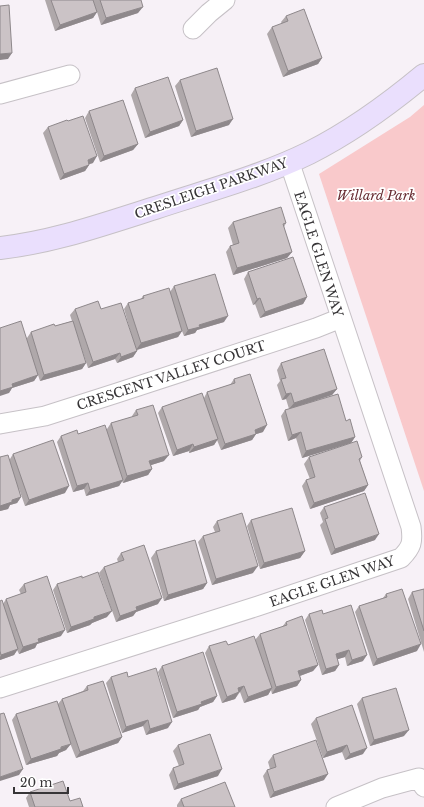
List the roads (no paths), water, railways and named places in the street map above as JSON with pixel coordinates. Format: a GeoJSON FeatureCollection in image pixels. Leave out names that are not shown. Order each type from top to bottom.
{"type":"FeatureCollection","features":[{"type":"Feature","properties":{"kind":"street"},"geometry":{"type":"LineString","coordinates":[[193,29],[208,13],[225,0]]}},
{"type":"Feature","properties":{"kind":"street"},"geometry":{"type":"LineString","coordinates":[[0,94],[70,75]]}},
{"type":"Feature","properties":{"kind":"street","name":"CRESLEIGH PARKWAY"},"geometry":{"type":"LineString","coordinates":[[0,248],[24,246],[75,234],[262,173],[308,153],[352,129],[380,110],[424,75]]}},
{"type":"Feature","properties":{"kind":"street","name":"EAGLE GLEN WAY"},"geometry":{"type":"LineString","coordinates":[[0,688],[86,662],[401,558],[409,550],[412,540],[411,527],[340,318],[289,161]]}},
{"type":"Feature","properties":{"kind":"street","name":"CRESCENT VALLEY COURT"},"geometry":{"type":"LineString","coordinates":[[0,424],[45,416],[316,328],[340,318]]}},
{"type":"Feature","properties":{"kind":"street"},"geometry":{"type":"LineString","coordinates":[[336,807],[382,788],[419,778],[424,787]]}},
{"type":"Feature","properties":{"kind":"park label","name":"Willard Park"},"geometry":{"type":"Point","coordinates":[376,195]}}]}
